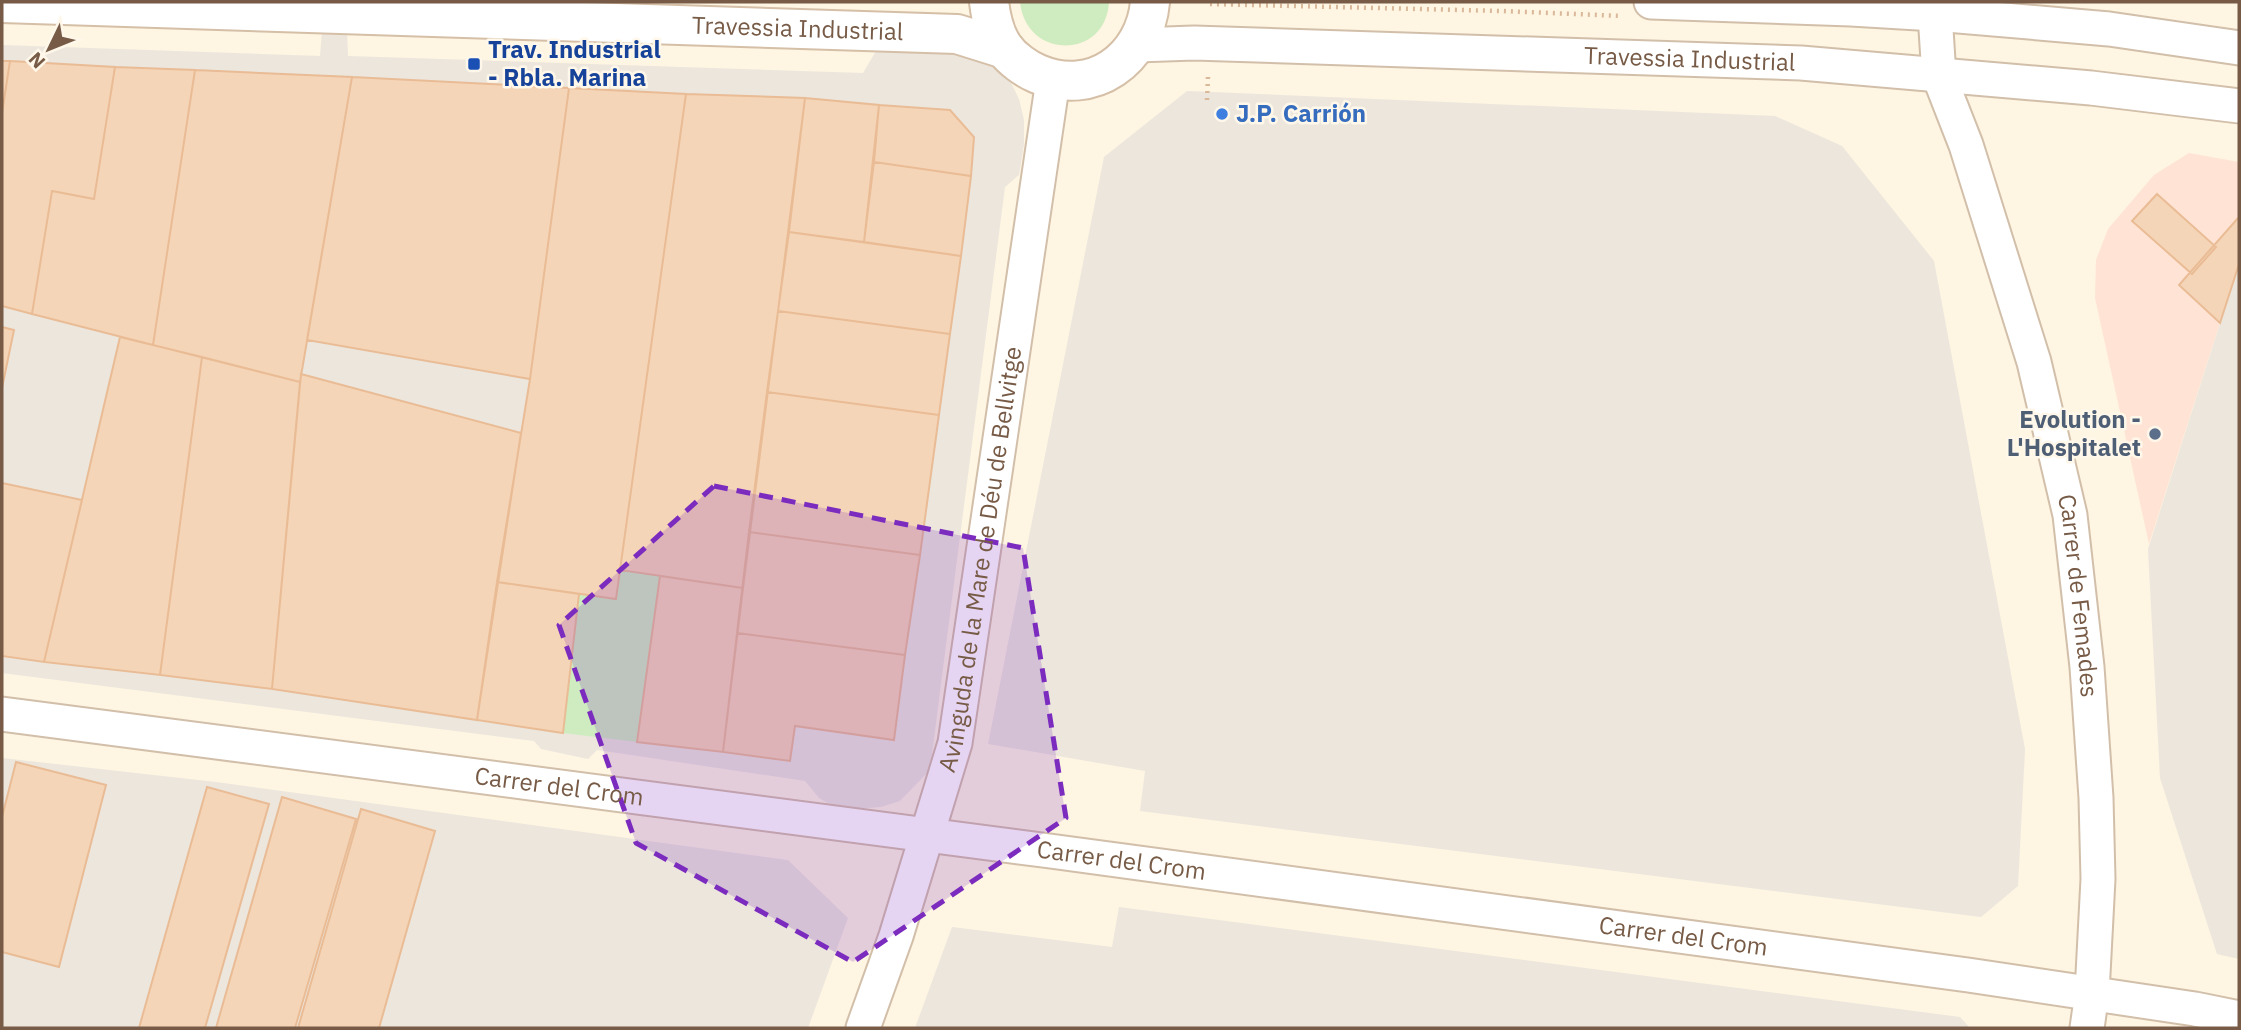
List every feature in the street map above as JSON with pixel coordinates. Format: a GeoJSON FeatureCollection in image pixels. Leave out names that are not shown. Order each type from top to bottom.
{"type":"FeatureCollection","features":[{"type":"Feature","properties":{"kind":"street"},"geometry":{"type":"LineString","coordinates":[[989,2],[992,24],[1004,49],[1027,69],[1054,80],[1068,82],[1096,77],[1120,64],[1137,45],[1148,19],[1150,2]]}},
{"type":"Feature","properties":{"kind":"street"},"geometry":{"type":"LineString","coordinates":[[1651,2],[1935,14],[2109,29],[2239,48]]}},
{"type":"Feature","properties":{"kind":"street","name":"Travessia Industrial"},"geometry":{"type":"LineString","coordinates":[[2,3],[957,34],[1004,49]]}},
{"type":"Feature","properties":{"kind":"street","name":"Carrer de Femades"},"geometry":{"type":"LineString","coordinates":[[1935,14],[1939,76],[1966,145],[2030,349],[2070,515],[2087,667],[2096,798],[2098,880],[2092,993],[2087,1028]]}},
{"type":"Feature","properties":{"kind":"street","name":"Travessia Industrial"},"geometry":{"type":"LineString","coordinates":[[1137,45],[1195,43],[1801,63],[2091,88],[2239,106]]}},
{"type":"Feature","properties":{"kind":"street","name":"Avinguda de la Mare de Déu de Bellvitge"},"geometry":{"type":"LineString","coordinates":[[863,1028],[897,936],[955,743],[1054,80]]}},
{"type":"Feature","properties":{"kind":"street","name":"Carrer del Crom"},"geometry":{"type":"LineString","coordinates":[[2,714],[1968,975],[2239,1018]]}},
{"type":"Feature","properties":{"kind":"highlighted area"},"geometry":{"type":"Polygon","coordinates":[[[714,486],[1023,548],[1066,818],[853,962],[636,843],[559,625],[714,486]]]}},
{"type":"Feature","properties":{"kind":"shaded area"},"geometry":{"type":"Polygon","coordinates":[[[322,31],[347,32],[348,56],[863,73],[879,46],[947,49],[974,56],[996,67],[1010,81],[1019,99],[1024,120],[1024,144],[1019,175],[1005,187],[930,770],[900,801],[881,807],[856,809],[829,804],[819,798],[805,781],[597,750],[588,759],[541,749],[534,741],[2,673],[2,45],[320,56],[322,31]]]}},
{"type":"Feature","properties":{"kind":"shaded area"},"geometry":{"type":"Polygon","coordinates":[[[1187,91],[1775,116],[1842,146],[1934,261],[2025,749],[2018,886],[1981,917],[1140,811],[1145,771],[988,744],[1104,157],[1187,91]]]}},
{"type":"Feature","properties":{"kind":"shaded area","name":"Evolution - L'Hospitalet"},"geometry":{"type":"Polygon","coordinates":[[[2189,153],[2239,162],[2239,264],[2149,544],[2095,298],[2096,260],[2108,229],[2154,175],[2189,153]]]}},
{"type":"Feature","properties":{"kind":"shaded area"},"geometry":{"type":"Polygon","coordinates":[[[2239,264],[2239,959],[2217,954],[2160,778],[2148,549],[2239,264]]]}},
{"type":"Feature","properties":{"kind":"shaded area"},"geometry":{"type":"Polygon","coordinates":[[[2,758],[216,782],[788,860],[848,918],[808,1028],[2,1028],[2,758]]]}},
{"type":"Feature","properties":{"kind":"shaded area"},"geometry":{"type":"Polygon","coordinates":[[[1119,907],[1960,1017],[1970,1028],[915,1028],[952,927],[1112,947],[1119,907]]]}},
{"type":"Feature","properties":{"kind":"green space"},"geometry":{"type":"Polygon","coordinates":[[[1020,2],[1109,2],[1105,21],[1095,35],[1081,43],[1066,46],[1050,43],[1036,35],[1025,21],[1020,2]]]}},
{"type":"Feature","properties":{"kind":"green space"},"geometry":{"type":"Polygon","coordinates":[[[620,570],[660,576],[637,742],[563,733],[579,594],[615,599],[620,570]]]}},
{"type":"Feature","properties":{"kind":"building"},"geometry":{"type":"Polygon","coordinates":[[[2,61],[10,61],[2,113],[2,61]]]}},
{"type":"Feature","properties":{"kind":"building"},"geometry":{"type":"Polygon","coordinates":[[[10,61],[115,67],[94,199],[52,191],[32,314],[2,306],[2,113],[10,61]]]}},
{"type":"Feature","properties":{"kind":"building"},"geometry":{"type":"Polygon","coordinates":[[[115,67],[195,70],[153,345],[32,314],[52,191],[94,199],[115,67]]]}},
{"type":"Feature","properties":{"kind":"building"},"geometry":{"type":"Polygon","coordinates":[[[195,70],[352,77],[300,382],[153,345],[195,70]]]}},
{"type":"Feature","properties":{"kind":"building"},"geometry":{"type":"Polygon","coordinates":[[[352,77],[569,88],[530,379],[307,340],[352,77]]]}},
{"type":"Feature","properties":{"kind":"building"},"geometry":{"type":"Polygon","coordinates":[[[569,88],[686,94],[616,599],[497,582],[530,379],[569,88]]]}},
{"type":"Feature","properties":{"kind":"building"},"geometry":{"type":"Polygon","coordinates":[[[686,94],[805,98],[743,588],[620,570],[686,94]]]}},
{"type":"Feature","properties":{"kind":"building"},"geometry":{"type":"Polygon","coordinates":[[[805,98],[879,105],[864,242],[789,232],[805,98]]]}},
{"type":"Feature","properties":{"kind":"building"},"geometry":{"type":"Polygon","coordinates":[[[879,105],[950,110],[974,137],[971,176],[874,162],[879,105]]]}},
{"type":"Feature","properties":{"kind":"building"},"geometry":{"type":"Polygon","coordinates":[[[874,162],[971,176],[961,256],[864,242],[874,162]]]}},
{"type":"Feature","properties":{"kind":"building"},"geometry":{"type":"Polygon","coordinates":[[[2157,194],[2216,247],[2192,274],[2132,221],[2157,194]]]}},
{"type":"Feature","properties":{"kind":"building"},"geometry":{"type":"Polygon","coordinates":[[[2239,217],[2239,264],[2220,323],[2179,285],[2239,217]]]}},
{"type":"Feature","properties":{"kind":"building"},"geometry":{"type":"Polygon","coordinates":[[[789,232],[961,256],[950,334],[778,311],[789,232]]]}},
{"type":"Feature","properties":{"kind":"building"},"geometry":{"type":"Polygon","coordinates":[[[778,311],[950,334],[939,415],[767,392],[778,311]]]}},
{"type":"Feature","properties":{"kind":"building"},"geometry":{"type":"Polygon","coordinates":[[[2,327],[14,330],[2,388],[2,327]]]}},
{"type":"Feature","properties":{"kind":"building"},"geometry":{"type":"Polygon","coordinates":[[[120,337],[202,357],[160,675],[44,662],[120,337]]]}},
{"type":"Feature","properties":{"kind":"building"},"geometry":{"type":"Polygon","coordinates":[[[202,357],[300,382],[272,689],[160,675],[202,357]]]}},
{"type":"Feature","properties":{"kind":"building"},"geometry":{"type":"Polygon","coordinates":[[[301,374],[521,433],[477,720],[272,689],[301,374]]]}},
{"type":"Feature","properties":{"kind":"building"},"geometry":{"type":"Polygon","coordinates":[[[767,392],[939,415],[920,555],[749,532],[767,392]]]}},
{"type":"Feature","properties":{"kind":"building"},"geometry":{"type":"Polygon","coordinates":[[[2,483],[82,500],[44,662],[2,656],[2,483]]]}},
{"type":"Feature","properties":{"kind":"building"},"geometry":{"type":"Polygon","coordinates":[[[749,532],[920,555],[905,655],[737,633],[749,532]]]}},
{"type":"Feature","properties":{"kind":"building"},"geometry":{"type":"Polygon","coordinates":[[[660,576],[743,588],[723,752],[637,742],[660,576]]]}},
{"type":"Feature","properties":{"kind":"building"},"geometry":{"type":"Polygon","coordinates":[[[497,582],[579,594],[563,733],[477,720],[497,582]]]}},
{"type":"Feature","properties":{"kind":"building"},"geometry":{"type":"Polygon","coordinates":[[[737,633],[905,655],[894,740],[795,726],[790,761],[723,752],[737,633]]]}},
{"type":"Feature","properties":{"kind":"building"},"geometry":{"type":"Polygon","coordinates":[[[16,762],[106,785],[59,967],[2,952],[2,817],[16,762]]]}},
{"type":"Feature","properties":{"kind":"building"},"geometry":{"type":"Polygon","coordinates":[[[207,787],[269,804],[205,1028],[139,1028],[207,787]]]}},
{"type":"Feature","properties":{"kind":"building"},"geometry":{"type":"Polygon","coordinates":[[[282,797],[356,819],[295,1028],[216,1028],[282,797]]]}},
{"type":"Feature","properties":{"kind":"building"},"geometry":{"type":"Polygon","coordinates":[[[361,809],[435,831],[379,1028],[298,1028],[361,809]]]}},
{"type":"Feature","properties":{"kind":"place","name":"Trav. Industrial - Rbla. Marina"},"geometry":{"type":"Point","coordinates":[474,64]}},
{"type":"Feature","properties":{"kind":"place","name":"J.P. Carrión"},"geometry":{"type":"Point","coordinates":[1222,114]}},
{"type":"Feature","properties":{"kind":"place","name":"Evolution - L'Hospitalet"},"geometry":{"type":"Point","coordinates":[2155,434]}}]}
